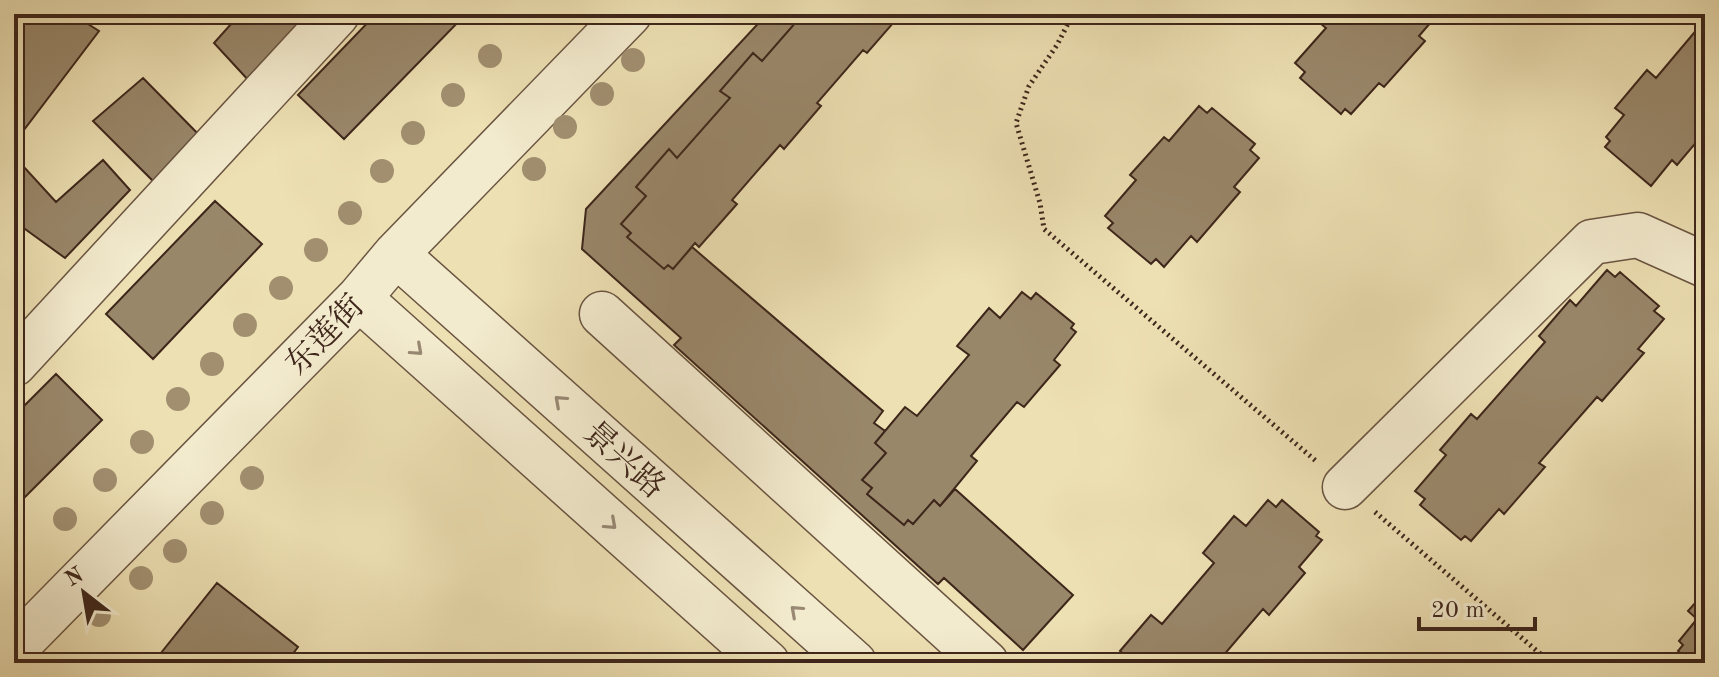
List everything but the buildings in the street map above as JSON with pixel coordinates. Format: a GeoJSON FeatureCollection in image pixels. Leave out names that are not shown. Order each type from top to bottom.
{"type":"FeatureCollection","features":[{"type":"Feature","properties":{"kind":"street"},"geometry":{"type":"LineString","coordinates":[[14,364],[337,14]]}},
{"type":"Feature","properties":{"kind":"street","name":"东莲街"},"geometry":{"type":"LineString","coordinates":[[14,649],[359,298],[396,254],[629,14]]}},
{"type":"Feature","properties":{"kind":"street"},"geometry":{"type":"LineString","coordinates":[[1345,487],[1592,242],[1638,235],[1705,265]]}},
{"type":"Feature","properties":{"kind":"street","name":"景兴路"},"geometry":{"type":"LineString","coordinates":[[396,254],[854,663]]}},
{"type":"Feature","properties":{"kind":"street","name":"景兴路"},"geometry":{"type":"LineString","coordinates":[[359,298],[767,663]]}},
{"type":"Feature","properties":{"kind":"street"},"geometry":{"type":"LineString","coordinates":[[602,314],[986,663]]}},
{"type":"Feature","properties":{"kind":"path"},"geometry":{"type":"LineString","coordinates":[[1073,14],[1057,45],[1029,86],[1016,123],[1040,203],[1044,229],[1551,663]]}}]}
